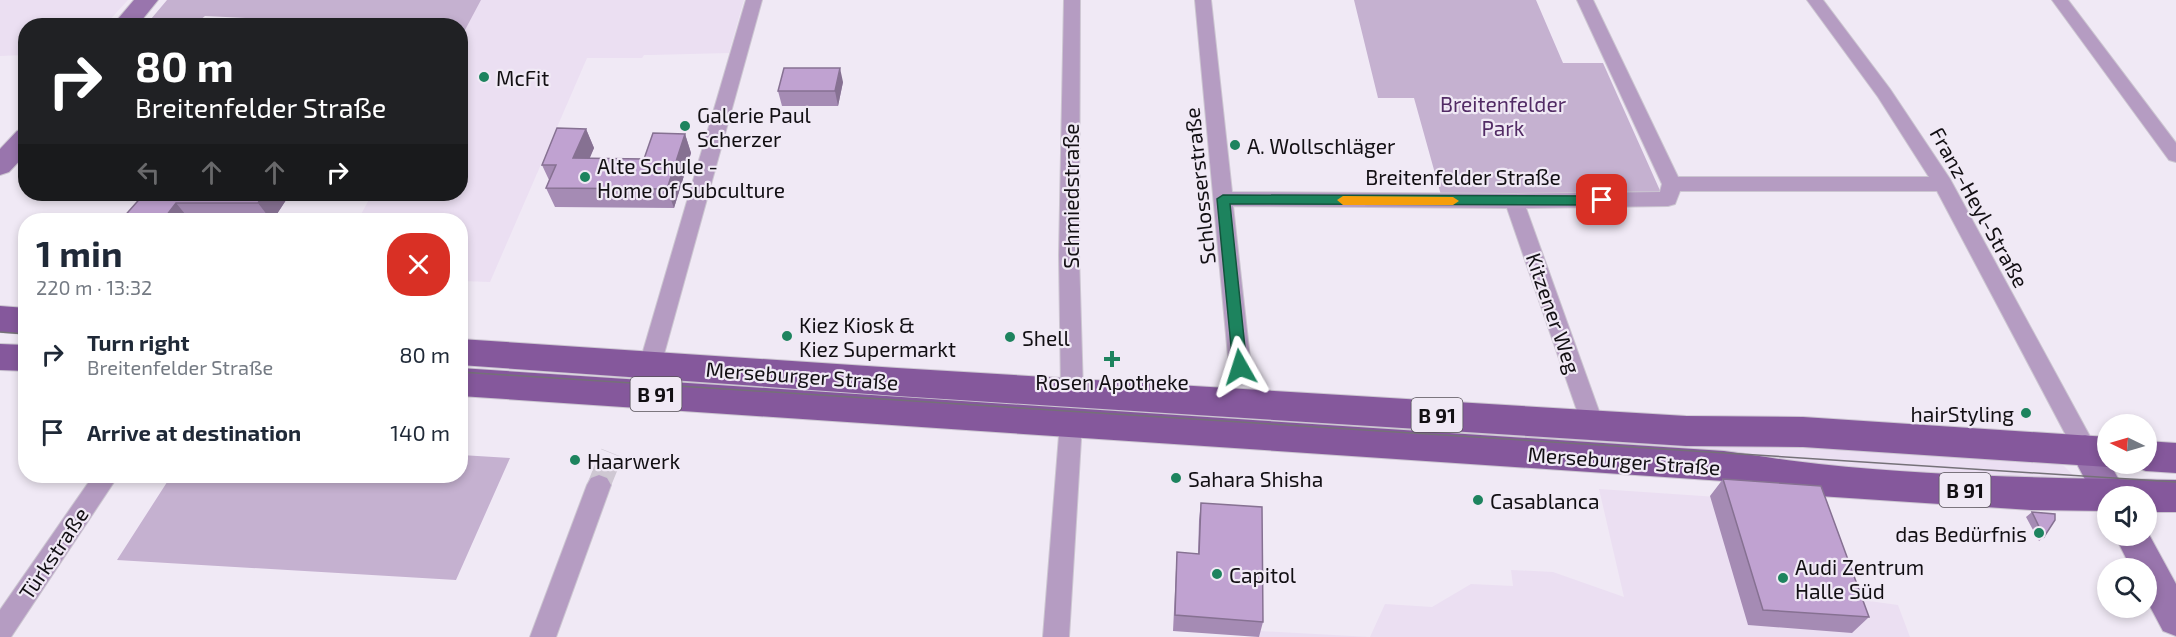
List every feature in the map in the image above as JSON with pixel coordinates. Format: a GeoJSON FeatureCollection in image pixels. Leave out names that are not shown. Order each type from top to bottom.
{"type":"FeatureCollection","features":[{"type":"Feature","properties":{"kind":"main road"},"geometry":{"type":"LineString","coordinates":[[0,319],[18,320]]}},
{"type":"Feature","properties":{"kind":"main road","name":"Merseburger Straße"},"geometry":{"type":"LineString","coordinates":[[468,353],[650,365],[1071,408],[1724,466],[1820,480],[2031,494],[2097,496]]}},
{"type":"Feature","properties":{"kind":"main road"},"geometry":{"type":"LineString","coordinates":[[0,357],[18,358]]}},
{"type":"Feature","properties":{"kind":"main road","name":"Merseburger Straße"},"geometry":{"type":"LineString","coordinates":[[468,382],[1071,408],[1593,425],[1716,433],[1803,432],[2096,451]]}},
{"type":"Feature","properties":{"kind":"main road"},"geometry":{"type":"LineString","coordinates":[[2157,457],[2176,458]]}},
{"type":"Feature","properties":{"kind":"main road","name":"Merseburger Straße"},"geometry":{"type":"LineString","coordinates":[[2157,496],[2176,496]]}},
{"type":"Feature","properties":{"kind":"street"},"geometry":{"type":"LineString","coordinates":[[131,18],[146,0]]}},
{"type":"Feature","properties":{"kind":"street"},"geometry":{"type":"LineString","coordinates":[[650,365],[754,0]]}},
{"type":"Feature","properties":{"kind":"street","name":"Schmiedstraße"},"geometry":{"type":"LineString","coordinates":[[1056,637],[1071,408],[1069,255],[1072,0]]}},
{"type":"Feature","properties":{"kind":"street","name":"Schlosserstraße"},"geometry":{"type":"LineString","coordinates":[[1203,0],[1240,367]]}},
{"type":"Feature","properties":{"kind":"street"},"geometry":{"type":"LineString","coordinates":[[1585,0],[1672,184],[1942,184]]}},
{"type":"Feature","properties":{"kind":"street","name":"Franz-Heyl-Straße"},"geometry":{"type":"LineString","coordinates":[[1815,0],[1884,93],[1942,184],[2096,451]]}},
{"type":"Feature","properties":{"kind":"street"},"geometry":{"type":"LineString","coordinates":[[2060,0],[2176,156]]}},
{"type":"Feature","properties":{"kind":"street"},"geometry":{"type":"LineString","coordinates":[[0,166],[18,146]]}},
{"type":"Feature","properties":{"kind":"street","name":"Breitenfelder Straße"},"geometry":{"type":"LineString","coordinates":[[1223,199],[1514,201],[1668,199],[1672,184]]}},
{"type":"Feature","properties":{"kind":"street","name":"Kitzener Weg"},"geometry":{"type":"LineString","coordinates":[[1514,201],[1593,425]]}},
{"type":"Feature","properties":{"kind":"street"},"geometry":{"type":"LineString","coordinates":[[2096,451],[2107,486]]}},
{"type":"Feature","properties":{"kind":"street","name":"Türkstraße"},"geometry":{"type":"LineString","coordinates":[[0,631],[101,483]]}},
{"type":"Feature","properties":{"kind":"street"},"geometry":{"type":"LineString","coordinates":[[543,637],[599,485]]}},
{"type":"Feature","properties":{"kind":"street"},"geometry":{"type":"LineString","coordinates":[[2137,546],[2176,619]]}},
{"type":"Feature","properties":{"kind":"shaded area"},"geometry":{"type":"Polygon","coordinates":[[[0,0],[128,0],[111,18],[18,18],[18,55],[0,56],[0,0]]]}},
{"type":"Feature","properties":{"kind":"shaded area"},"geometry":{"type":"Polygon","coordinates":[[[481,0],[744,0],[729,53],[644,55],[642,58],[587,58],[490,282],[468,281],[468,213],[362,213],[368,201],[468,201],[468,24],[481,0]]]}},
{"type":"Feature","properties":{"kind":"shaded area"},"geometry":{"type":"Polygon","coordinates":[[[1086,402],[2051,460],[2062,464],[2080,485],[1084,417],[1086,402]]]}},
{"type":"Feature","properties":{"kind":"shaded area"},"geometry":{"type":"Polygon","coordinates":[[[1599,489],[1806,503],[1840,597],[1898,605],[1910,637],[1370,637],[1385,604],[1432,607],[1471,584],[1513,586],[1511,570],[1553,572],[1624,597],[1599,489]]]}},
{"type":"Feature","properties":{"kind":"shaded area"},"geometry":{"type":"Polygon","coordinates":[[[1259,631],[1370,637],[1259,637],[1259,631]]]}},
{"type":"Feature","properties":{"kind":"green space"},"geometry":{"type":"Polygon","coordinates":[[[167,0],[481,0],[468,24],[468,18],[205,16],[202,18],[152,18],[167,0]]]}},
{"type":"Feature","properties":{"kind":"green space","name":"Breitenfelder Park"},"geometry":{"type":"Polygon","coordinates":[[[1354,0],[1536,0],[1563,63],[1603,63],[1662,195],[1441,195],[1414,98],[1378,98],[1354,0]]]}},
{"type":"Feature","properties":{"kind":"green space"},"geometry":{"type":"Polygon","coordinates":[[[468,455],[510,458],[456,580],[117,560],[166,483],[468,483],[468,455]]]}},
{"type":"Feature","properties":{"kind":"building"},"geometry":{"type":"Polygon","coordinates":[[[784,68],[840,68],[835,91],[778,91],[784,68]]]}},
{"type":"Feature","properties":{"kind":"building"},"geometry":{"type":"Polygon","coordinates":[[[557,128],[586,129],[573,158],[644,159],[653,133],[685,134],[667,189],[546,188],[556,165],[542,165],[557,128]]]}},
{"type":"Feature","properties":{"kind":"building"},"geometry":{"type":"Polygon","coordinates":[[[138,201],[259,201],[258,203],[176,203],[168,213],[127,213],[138,201]]]}},
{"type":"Feature","properties":{"kind":"building","name":"Audi Zentrum Halle Süd"},"geometry":{"type":"Polygon","coordinates":[[[1723,479],[1821,486],[1869,617],[1763,610],[1723,479]]]}},
{"type":"Feature","properties":{"kind":"building","name":"Capitol"},"geometry":{"type":"Polygon","coordinates":[[[1201,503],[1262,507],[1263,622],[1175,615],[1177,552],[1199,554],[1201,503]]]}},
{"type":"Feature","properties":{"kind":"building"},"geometry":{"type":"Polygon","coordinates":[[[2032,512],[2055,514],[2055,520],[2044,537],[2032,512]]]}},
{"type":"Feature","properties":{"kind":"tunnel"},"geometry":{"type":"LineString","coordinates":[[599,485],[612,453]]}},
{"type":"Feature","properties":{"kind":"tram line"},"geometry":{"type":"LineString","coordinates":[[0,332],[18,333]]}},
{"type":"Feature","properties":{"kind":"tram line"},"geometry":{"type":"LineString","coordinates":[[468,373],[2176,482]]}},
{"type":"Feature","properties":{"kind":"slow traffic"},"geometry":{"type":"LineString","coordinates":[[1343,200],[1453,201]]}},
{"type":"Feature","properties":{"kind":"place","name":"McFit"},"geometry":{"type":"Point","coordinates":[484,77]}},
{"type":"Feature","properties":{"kind":"place","name":"Galerie Paul Scherzer"},"geometry":{"type":"Point","coordinates":[685,126]}},
{"type":"Feature","properties":{"kind":"place","name":"A. Wollschläger"},"geometry":{"type":"Point","coordinates":[1235,145]}},
{"type":"Feature","properties":{"kind":"place","name":"Alte Schule - Home of Subculture"},"geometry":{"type":"Point","coordinates":[585,177]}},
{"type":"Feature","properties":{"kind":"place","name":"Kiez Kiosk & Kiez Supermarkt"},"geometry":{"type":"Point","coordinates":[787,336]}},
{"type":"Feature","properties":{"kind":"place","name":"Shell"},"geometry":{"type":"Point","coordinates":[1010,337]}},
{"type":"Feature","properties":{"kind":"place","name":"Rosen Apotheke"},"geometry":{"type":"Point","coordinates":[1112,359]}},
{"type":"Feature","properties":{"kind":"place","name":"hairStyling"},"geometry":{"type":"Point","coordinates":[2026,413]}},
{"type":"Feature","properties":{"kind":"place","name":"Haarwerk"},"geometry":{"type":"Point","coordinates":[575,460]}},
{"type":"Feature","properties":{"kind":"place","name":"Sahara Shisha"},"geometry":{"type":"Point","coordinates":[1176,478]}},
{"type":"Feature","properties":{"kind":"place","name":"Casablanca"},"geometry":{"type":"Point","coordinates":[1478,500]}},
{"type":"Feature","properties":{"kind":"place","name":"das Bedürfnis"},"geometry":{"type":"Point","coordinates":[2039,533]}},
{"type":"Feature","properties":{"kind":"place","name":"Capitol"},"geometry":{"type":"Point","coordinates":[1217,574]}},
{"type":"Feature","properties":{"kind":"place","name":"Audi Zentrum Halle Süd"},"geometry":{"type":"Point","coordinates":[1783,578]}},
{"type":"Feature","properties":{"kind":"route"},"geometry":{"type":"LineString","coordinates":[[1240,367],[1223,199],[1602,200]]}}]}
